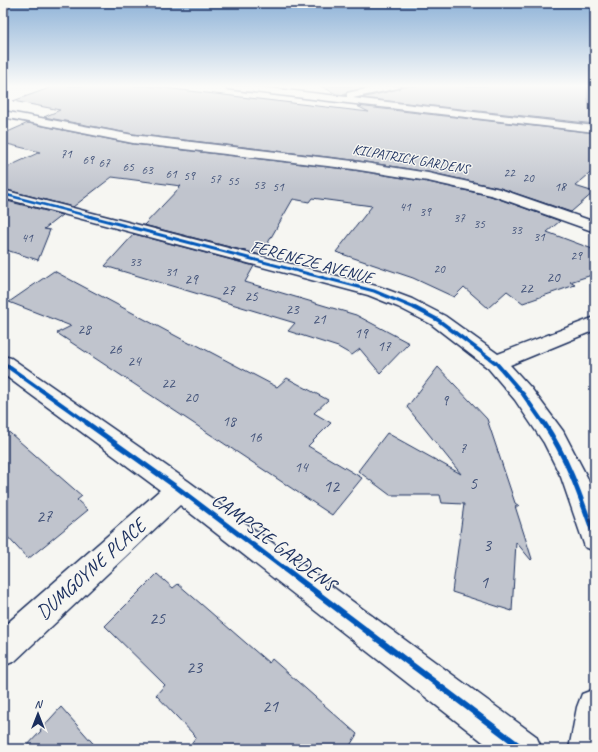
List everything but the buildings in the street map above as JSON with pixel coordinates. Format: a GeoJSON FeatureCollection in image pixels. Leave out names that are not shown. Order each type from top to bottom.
{"type":"FeatureCollection","features":[{"type":"Feature","properties":{"kind":"street","name":"KILPATRICK GARDENS"},"geometry":{"type":"LineString","coordinates":[[40,121],[133,139],[353,165],[428,177],[495,192],[595,227]]}},
{"type":"Feature","properties":{"kind":"street"},"geometry":{"type":"LineString","coordinates":[[527,121],[595,129]]}},
{"type":"Feature","properties":{"kind":"street","name":"FERENEZE AVENUE"},"geometry":{"type":"LineString","coordinates":[[3,194],[374,291],[405,303],[438,320],[496,363],[523,394],[554,438],[574,477],[595,538]]}},
{"type":"Feature","properties":{"kind":"street"},"geometry":{"type":"LineString","coordinates":[[496,363],[595,323]]}},
{"type":"Feature","properties":{"kind":"street","name":"CAMPSIE GARDENS"},"geometry":{"type":"LineString","coordinates":[[3,363],[179,489],[523,749]]}},
{"type":"Feature","properties":{"kind":"street","name":"DUMGOYNE PLACE"},"geometry":{"type":"LineString","coordinates":[[3,649],[179,489]]}},
{"type":"Feature","properties":{"kind":"street"},"geometry":{"type":"LineString","coordinates":[[588,749],[595,707]]}},
{"type":"Feature","properties":{"kind":"cycle path"},"geometry":{"type":"LineString","coordinates":[[3,194],[374,291],[405,303],[438,320],[496,363],[523,394],[554,438],[574,477],[595,538]]}},
{"type":"Feature","properties":{"kind":"cycle path"},"geometry":{"type":"LineString","coordinates":[[3,363],[179,489],[523,749]]}}]}
